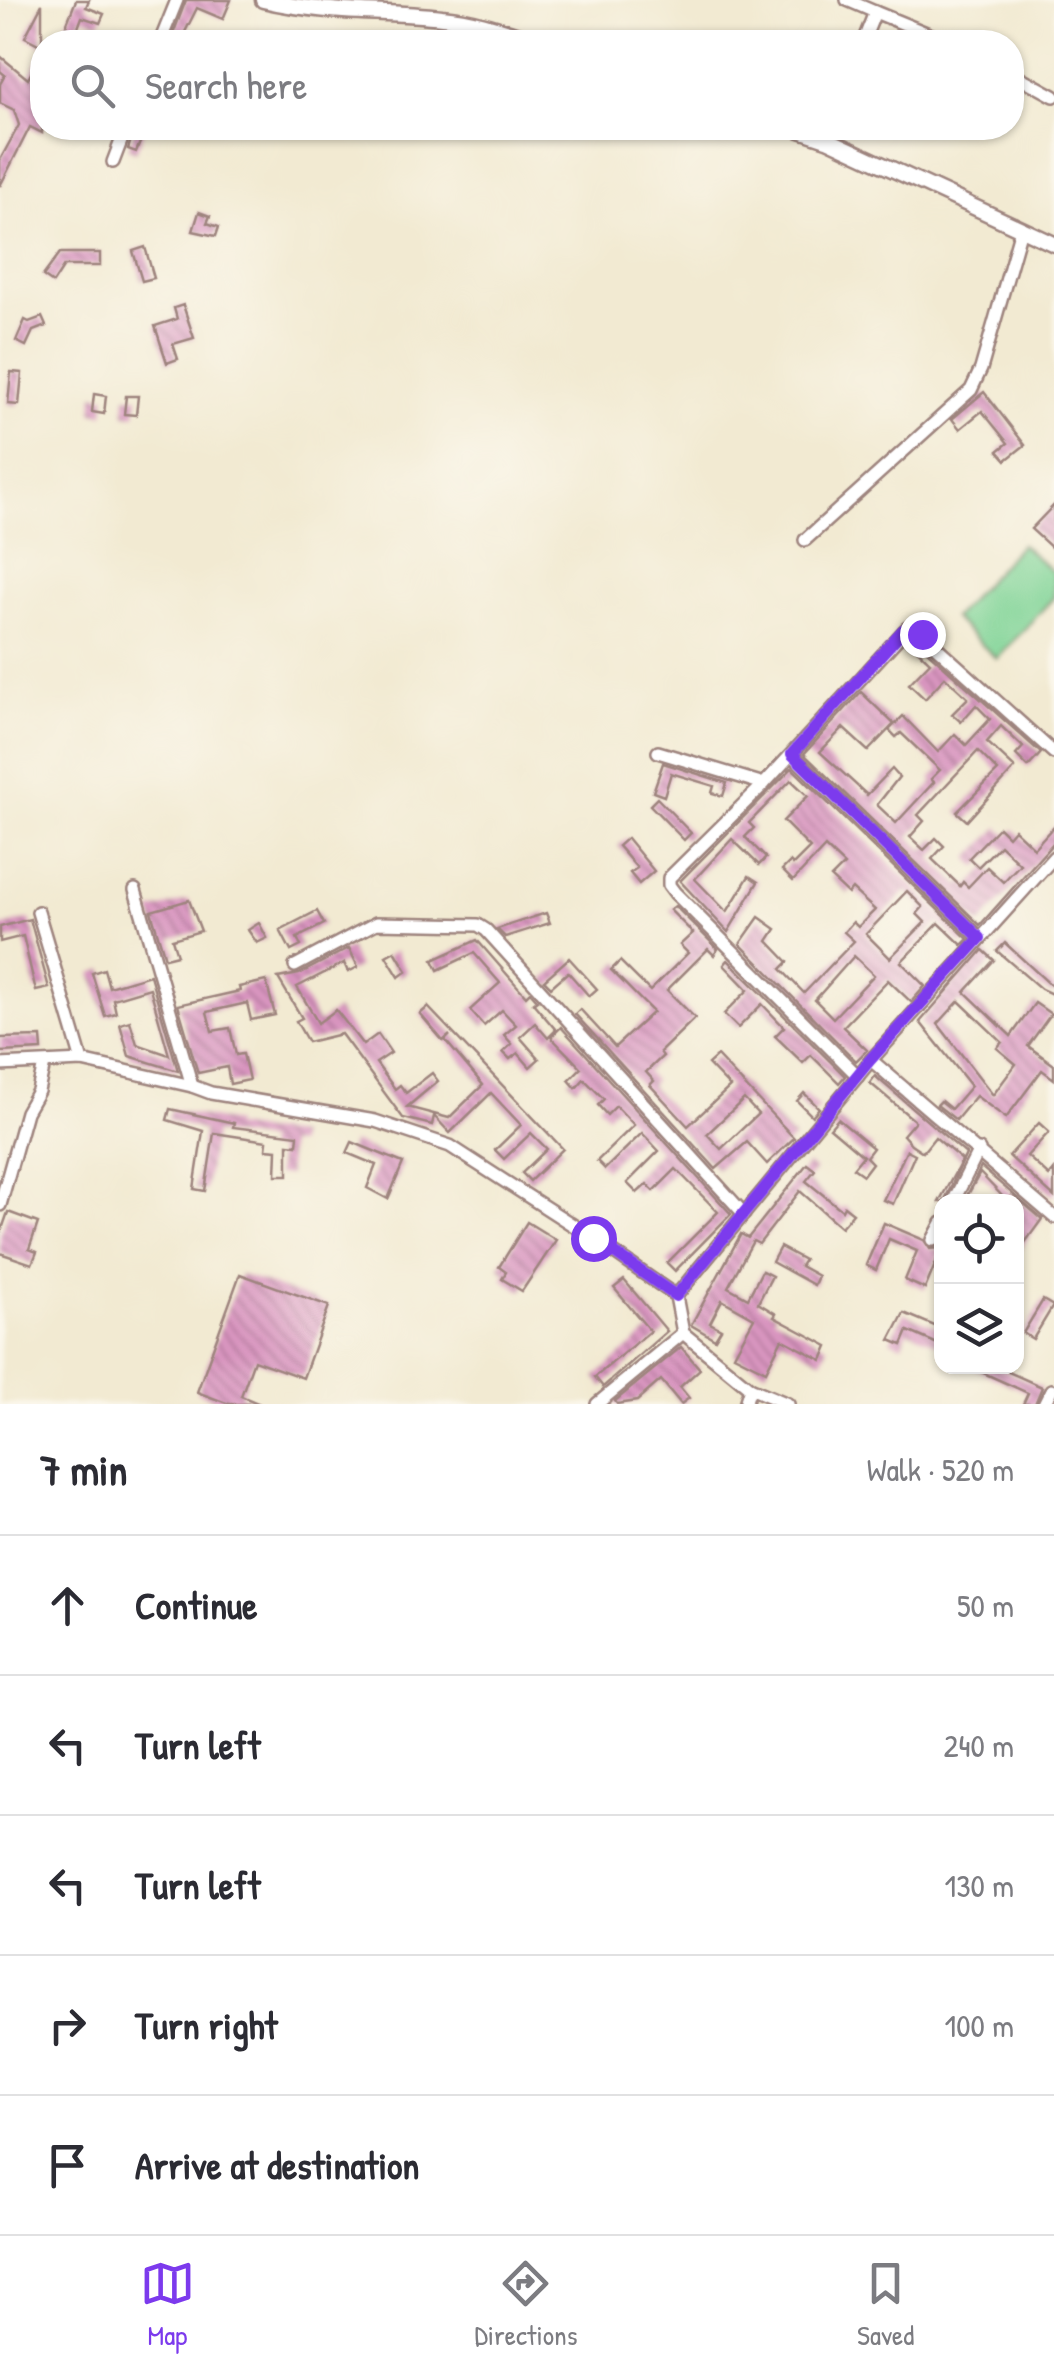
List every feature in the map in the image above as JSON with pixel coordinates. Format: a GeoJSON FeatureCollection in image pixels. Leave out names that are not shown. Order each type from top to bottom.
{"type":"FeatureCollection","features":[{"type":"Feature","properties":{"kind":"street"},"geometry":{"type":"LineString","coordinates":[[165,30],[177,0]]}},
{"type":"Feature","properties":{"kind":"street"},"geometry":{"type":"LineString","coordinates":[[263,0],[338,13],[442,17],[501,30]]}},
{"type":"Feature","properties":{"kind":"street"},"geometry":{"type":"LineString","coordinates":[[847,0],[919,30]]}},
{"type":"Feature","properties":{"kind":"street"},"geometry":{"type":"LineString","coordinates":[[868,30],[875,12]]}},
{"type":"Feature","properties":{"kind":"street"},"geometry":{"type":"LineString","coordinates":[[1024,80],[1054,96]]}},
{"type":"Feature","properties":{"kind":"street"},"geometry":{"type":"LineString","coordinates":[[113,162],[121,140]]}},
{"type":"Feature","properties":{"kind":"street"},"geometry":{"type":"LineString","coordinates":[[844,140],[1054,244]]}},
{"type":"Feature","properties":{"kind":"street"},"geometry":{"type":"LineString","coordinates":[[805,540],[971,390],[981,369],[1021,229]]}},
{"type":"Feature","properties":{"kind":"street"},"geometry":{"type":"LineString","coordinates":[[858,1076],[668,882],[792,754],[899,634],[911,626],[1054,753]]}},
{"type":"Feature","properties":{"kind":"street"},"geometry":{"type":"LineString","coordinates":[[658,752],[764,784]]}},
{"type":"Feature","properties":{"kind":"street"},"geometry":{"type":"LineString","coordinates":[[792,754],[980,938]]}},
{"type":"Feature","properties":{"kind":"street"},"geometry":{"type":"LineString","coordinates":[[676,1296],[870,1060],[1054,856]]}},
{"type":"Feature","properties":{"kind":"street"},"geometry":{"type":"LineString","coordinates":[[135,890],[192,1086]]}},
{"type":"Feature","properties":{"kind":"street"},"geometry":{"type":"LineString","coordinates":[[38,912],[82,1061]]}},
{"type":"Feature","properties":{"kind":"street"},"geometry":{"type":"LineString","coordinates":[[295,966],[376,923],[478,924],[744,1214]]}},
{"type":"Feature","properties":{"kind":"street"},"geometry":{"type":"LineString","coordinates":[[870,1060],[1054,1217]]}},
{"type":"Feature","properties":{"kind":"street"},"geometry":{"type":"LineString","coordinates":[[0,1065],[82,1061],[212,1094],[375,1122],[450,1146],[676,1296],[684,1333],[750,1388],[788,1404]]}},
{"type":"Feature","properties":{"kind":"street"},"geometry":{"type":"LineString","coordinates":[[0,1204],[44,1064]]}},
{"type":"Feature","properties":{"kind":"street"},"geometry":{"type":"LineString","coordinates":[[956,1194],[979,1150]]}},
{"type":"Feature","properties":{"kind":"street"},"geometry":{"type":"LineString","coordinates":[[596,1404],[684,1333]]}},
{"type":"Feature","properties":{"kind":"street"},"geometry":{"type":"LineString","coordinates":[[745,1404],[750,1388]]}},
{"type":"Feature","properties":{"kind":"street"},"geometry":{"type":"LineString","coordinates":[[1044,1404],[1050,1390]]}},
{"type":"Feature","properties":{"kind":"green space"},"geometry":{"type":"Polygon","coordinates":[[[1021,544],[1054,573],[1054,597],[997,659],[953,618],[1021,544]]]}},
{"type":"Feature","properties":{"kind":"building"},"geometry":{"type":"Polygon","coordinates":[[[76,0],[89,0],[86,7],[104,14],[100,23],[82,17],[77,30],[65,28],[76,0]]]}},
{"type":"Feature","properties":{"kind":"building"},"geometry":{"type":"Polygon","coordinates":[[[186,0],[231,0],[223,19],[197,8],[186,30],[175,30],[186,0]]]}},
{"type":"Feature","properties":{"kind":"building"},"geometry":{"type":"Polygon","coordinates":[[[42,4],[42,30],[30,30],[30,40],[25,37],[42,4]]]}},
{"type":"Feature","properties":{"kind":"building"},"geometry":{"type":"Polygon","coordinates":[[[0,56],[28,79],[30,75],[30,127],[0,186],[0,160],[19,125],[14,110],[0,103],[0,84],[5,75],[0,71],[0,56]]]}},
{"type":"Feature","properties":{"kind":"building"},"geometry":{"type":"Polygon","coordinates":[[[131,140],[141,140],[136,152],[128,149],[131,140]]]}},
{"type":"Feature","properties":{"kind":"building"},"geometry":{"type":"Polygon","coordinates":[[[199,212],[210,216],[207,223],[219,227],[216,236],[193,231],[199,212]]]}},
{"type":"Feature","properties":{"kind":"building"},"geometry":{"type":"Polygon","coordinates":[[[145,247],[154,278],[142,281],[133,251],[145,247]]]}},
{"type":"Feature","properties":{"kind":"building"},"geometry":{"type":"Polygon","coordinates":[[[60,253],[100,253],[100,266],[64,266],[53,283],[43,276],[60,253]]]}},
{"type":"Feature","properties":{"kind":"building"},"geometry":{"type":"Polygon","coordinates":[[[183,305],[194,338],[173,344],[178,359],[167,363],[155,326],[177,319],[174,308],[183,305]]]}},
{"type":"Feature","properties":{"kind":"building"},"geometry":{"type":"Polygon","coordinates":[[[42,317],[46,326],[33,331],[26,346],[16,341],[25,320],[42,317]]]}},
{"type":"Feature","properties":{"kind":"building"},"geometry":{"type":"Polygon","coordinates":[[[11,372],[22,373],[19,405],[8,404],[11,372]]]}},
{"type":"Feature","properties":{"kind":"building"},"geometry":{"type":"Polygon","coordinates":[[[984,392],[1025,445],[1006,460],[998,451],[1008,443],[982,411],[960,429],[952,419],[984,392]]]}},
{"type":"Feature","properties":{"kind":"building"},"geometry":{"type":"Polygon","coordinates":[[[94,394],[106,396],[104,414],[92,412],[94,394]]]}},
{"type":"Feature","properties":{"kind":"building"},"geometry":{"type":"Polygon","coordinates":[[[126,396],[138,396],[136,415],[124,414],[126,396]]]}},
{"type":"Feature","properties":{"kind":"building"},"geometry":{"type":"Polygon","coordinates":[[[1054,505],[1054,550],[1031,529],[1054,505]]]}},
{"type":"Feature","properties":{"kind":"building"},"geometry":{"type":"Polygon","coordinates":[[[910,639],[1041,753],[1028,767],[1016,755],[1023,747],[1001,726],[987,742],[1015,768],[967,821],[957,812],[998,771],[978,751],[918,815],[924,821],[910,837],[924,850],[936,838],[944,846],[932,859],[960,886],[963,882],[968,887],[987,867],[1003,882],[1020,864],[1000,845],[978,867],[969,858],[999,827],[1008,836],[1014,829],[1034,848],[1054,826],[1054,842],[980,925],[804,754],[861,692],[894,724],[868,751],[843,728],[820,752],[867,795],[892,769],[899,777],[877,805],[896,823],[934,782],[931,779],[940,770],[901,733],[896,737],[889,730],[903,716],[938,752],[955,734],[966,745],[990,719],[976,705],[961,722],[952,714],[968,698],[945,677],[925,699],[909,684],[930,662],[910,639]]]}},
{"type":"Feature","properties":{"kind":"building"},"geometry":{"type":"Polygon","coordinates":[[[663,763],[727,783],[723,796],[712,793],[714,786],[671,773],[664,796],[653,792],[663,763]]]}},
{"type":"Feature","properties":{"kind":"building"},"geometry":{"type":"Polygon","coordinates":[[[792,768],[968,939],[962,945],[939,923],[901,962],[925,986],[911,1002],[888,980],[843,1027],[867,1050],[856,1061],[740,944],[759,917],[776,929],[768,941],[788,962],[781,969],[804,993],[854,941],[844,932],[853,922],[858,927],[875,910],[852,889],[848,894],[831,878],[844,865],[825,847],[793,881],[782,870],[810,848],[783,821],[808,796],[791,780],[749,823],[754,828],[745,837],[766,858],[759,865],[732,839],[695,879],[727,912],[749,876],[758,882],[728,932],[680,881],[792,768]],[[907,891],[866,934],[890,958],[925,922],[917,914],[923,907],[907,891]],[[854,956],[815,1000],[833,1018],[874,975],[854,956]]]}},
{"type":"Feature","properties":{"kind":"building"},"geometry":{"type":"Polygon","coordinates":[[[657,798],[691,833],[684,840],[650,805],[657,798]]]}},
{"type":"Feature","properties":{"kind":"building"},"geometry":{"type":"Polygon","coordinates":[[[627,838],[654,871],[639,884],[630,873],[637,868],[618,846],[627,838]]]}},
{"type":"Feature","properties":{"kind":"building"},"geometry":{"type":"Polygon","coordinates":[[[189,900],[201,931],[172,939],[177,955],[165,958],[151,911],[189,900]]]}},
{"type":"Feature","properties":{"kind":"building"},"geometry":{"type":"Polygon","coordinates":[[[675,906],[718,949],[714,955],[708,949],[667,990],[695,1018],[660,1052],[663,1056],[646,1072],[654,1081],[650,1085],[688,1126],[730,1087],[708,1064],[717,1056],[794,1138],[767,1164],[747,1142],[716,1169],[575,1014],[580,1009],[615,1047],[653,1012],[611,970],[620,961],[650,991],[688,953],[680,945],[693,933],[670,910],[675,906]],[[744,1099],[707,1134],[721,1149],[758,1114],[744,1099]]]}},
{"type":"Feature","properties":{"kind":"building"},"geometry":{"type":"Polygon","coordinates":[[[317,911],[324,924],[297,938],[301,946],[291,951],[280,930],[317,911]]]}},
{"type":"Feature","properties":{"kind":"building"},"geometry":{"type":"Polygon","coordinates":[[[546,913],[550,923],[505,937],[497,929],[546,913]]]}},
{"type":"Feature","properties":{"kind":"building"},"geometry":{"type":"Polygon","coordinates":[[[30,919],[49,988],[36,991],[23,936],[0,942],[0,927],[30,919]]]}},
{"type":"Feature","properties":{"kind":"building"},"geometry":{"type":"Polygon","coordinates":[[[259,923],[267,938],[257,943],[248,930],[259,923]]]}},
{"type":"Feature","properties":{"kind":"building"},"geometry":{"type":"Polygon","coordinates":[[[477,940],[526,996],[530,992],[537,1000],[533,1003],[556,1030],[548,1038],[535,1023],[520,1037],[539,1059],[530,1067],[518,1053],[510,1059],[503,1052],[512,1044],[504,1035],[516,1025],[502,1010],[484,1026],[470,1010],[500,983],[474,953],[438,970],[433,960],[477,940]]]}},
{"type":"Feature","properties":{"kind":"building"},"geometry":{"type":"Polygon","coordinates":[[[1005,943],[1054,988],[1054,995],[1041,989],[997,951],[1005,943]]]}},
{"type":"Feature","properties":{"kind":"building"},"geometry":{"type":"Polygon","coordinates":[[[349,948],[358,967],[348,972],[344,963],[297,987],[318,1023],[336,1010],[363,1045],[378,1034],[391,1053],[376,1063],[395,1089],[400,1085],[406,1093],[432,1073],[438,1081],[407,1107],[449,1118],[483,1085],[445,1040],[450,1035],[443,1041],[420,1014],[428,1007],[563,1149],[530,1181],[522,1173],[547,1149],[531,1133],[504,1159],[495,1150],[521,1125],[491,1093],[450,1133],[434,1116],[432,1125],[403,1118],[341,1034],[308,1042],[296,1021],[302,1018],[278,978],[299,974],[349,948]]]}},
{"type":"Feature","properties":{"kind":"building"},"geometry":{"type":"Polygon","coordinates":[[[983,950],[994,960],[965,992],[1011,1036],[1035,1003],[1051,1014],[1028,1046],[1054,1065],[1054,1079],[1042,1070],[1006,1118],[976,1096],[956,1120],[937,1105],[941,1101],[951,1109],[971,1086],[920,1022],[983,950]],[[959,1001],[938,1024],[993,1095],[1016,1064],[997,1048],[1002,1042],[959,1001]]]}},
{"type":"Feature","properties":{"kind":"building"},"geometry":{"type":"Polygon","coordinates":[[[395,951],[407,971],[399,977],[386,956],[395,951]]]}},
{"type":"Feature","properties":{"kind":"building"},"geometry":{"type":"Polygon","coordinates":[[[569,958],[597,989],[589,996],[568,972],[551,987],[544,980],[569,958]]]}},
{"type":"Feature","properties":{"kind":"building"},"geometry":{"type":"Polygon","coordinates":[[[728,960],[845,1076],[839,1083],[811,1055],[803,1063],[775,1036],[784,1027],[762,1004],[738,1028],[724,1014],[748,990],[724,965],[728,960]]]}},
{"type":"Feature","properties":{"kind":"building"},"geometry":{"type":"Polygon","coordinates":[[[104,969],[109,987],[150,975],[178,1071],[129,1056],[120,1024],[130,1021],[137,1044],[169,1055],[150,988],[113,999],[116,1013],[105,1016],[92,973],[104,969]]]}},
{"type":"Feature","properties":{"kind":"building"},"geometry":{"type":"Polygon","coordinates":[[[266,981],[275,1015],[251,1020],[247,1003],[207,1012],[212,1031],[230,1028],[236,1055],[243,1054],[249,1080],[230,1084],[227,1067],[198,1073],[178,1005],[266,981]]]}},
{"type":"Feature","properties":{"kind":"building"},"geometry":{"type":"Polygon","coordinates":[[[561,1027],[731,1214],[675,1271],[667,1263],[718,1212],[676,1169],[654,1191],[647,1184],[637,1193],[627,1183],[659,1151],[642,1133],[605,1169],[597,1161],[634,1125],[616,1106],[607,1115],[598,1105],[604,1099],[584,1079],[576,1088],[569,1080],[581,1068],[551,1037],[561,1027]]]}},
{"type":"Feature","properties":{"kind":"building"},"geometry":{"type":"Polygon","coordinates":[[[41,1037],[42,1050],[0,1052],[0,1038],[41,1037]]]}},
{"type":"Feature","properties":{"kind":"building"},"geometry":{"type":"Polygon","coordinates":[[[875,1076],[966,1154],[948,1194],[943,1194],[962,1160],[935,1137],[923,1152],[911,1144],[903,1135],[915,1121],[870,1083],[875,1076]]]}},
{"type":"Feature","properties":{"kind":"building"},"geometry":{"type":"Polygon","coordinates":[[[804,1093],[819,1108],[812,1116],[797,1101],[804,1093]]]}},
{"type":"Feature","properties":{"kind":"building"},"geometry":{"type":"Polygon","coordinates":[[[170,1109],[234,1123],[233,1127],[298,1135],[297,1145],[288,1144],[288,1175],[276,1175],[277,1150],[266,1149],[267,1141],[214,1133],[205,1191],[194,1189],[203,1131],[167,1120],[170,1109]]]}},
{"type":"Feature","properties":{"kind":"building"},"geometry":{"type":"Polygon","coordinates":[[[838,1119],[873,1148],[866,1157],[872,1163],[863,1175],[853,1168],[863,1156],[830,1128],[838,1119]]]}},
{"type":"Feature","properties":{"kind":"building"},"geometry":{"type":"Polygon","coordinates":[[[1039,1123],[1049,1132],[1027,1156],[1049,1176],[1054,1170],[1054,1197],[1009,1156],[1039,1123]]]}},
{"type":"Feature","properties":{"kind":"building"},"geometry":{"type":"Polygon","coordinates":[[[352,1142],[403,1163],[388,1199],[367,1188],[376,1165],[347,1153],[352,1142]]]}},
{"type":"Feature","properties":{"kind":"building"},"geometry":{"type":"Polygon","coordinates":[[[907,1150],[915,1154],[893,1204],[883,1200],[907,1150]]]}},
{"type":"Feature","properties":{"kind":"building"},"geometry":{"type":"Polygon","coordinates":[[[807,1164],[815,1170],[806,1181],[842,1210],[844,1206],[853,1213],[841,1227],[800,1191],[759,1244],[753,1241],[728,1287],[748,1298],[762,1271],[772,1276],[758,1303],[776,1314],[774,1317],[828,1346],[822,1360],[782,1339],[766,1371],[734,1355],[754,1318],[722,1300],[710,1323],[721,1329],[715,1339],[691,1325],[741,1234],[748,1238],[807,1164]]]}},
{"type":"Feature","properties":{"kind":"building"},"geometry":{"type":"Polygon","coordinates":[[[981,1167],[1013,1194],[1000,1194],[980,1173],[968,1194],[981,1167]]]}},
{"type":"Feature","properties":{"kind":"building"},"geometry":{"type":"Polygon","coordinates":[[[1024,1204],[1042,1219],[1024,1244],[1024,1204]]]}},
{"type":"Feature","properties":{"kind":"building"},"geometry":{"type":"Polygon","coordinates":[[[8,1212],[38,1223],[29,1249],[37,1252],[32,1264],[0,1253],[0,1235],[8,1212]]]}},
{"type":"Feature","properties":{"kind":"building"},"geometry":{"type":"Polygon","coordinates":[[[527,1222],[556,1240],[522,1291],[502,1279],[506,1272],[499,1267],[527,1222]]]}},
{"type":"Feature","properties":{"kind":"building"},"geometry":{"type":"Polygon","coordinates":[[[884,1223],[924,1240],[934,1249],[934,1267],[925,1289],[905,1280],[917,1251],[889,1239],[876,1270],[866,1265],[884,1223]]]}},
{"type":"Feature","properties":{"kind":"building"},"geometry":{"type":"Polygon","coordinates":[[[780,1247],[804,1260],[800,1266],[818,1276],[814,1285],[772,1262],[780,1247]]]}},
{"type":"Feature","properties":{"kind":"building"},"geometry":{"type":"Polygon","coordinates":[[[240,1274],[329,1306],[303,1378],[254,1360],[241,1396],[260,1404],[229,1404],[197,1392],[240,1274]]]}},
{"type":"Feature","properties":{"kind":"building"},"geometry":{"type":"Polygon","coordinates":[[[624,1280],[667,1331],[603,1387],[595,1377],[650,1331],[614,1288],[624,1280]]]}},
{"type":"Feature","properties":{"kind":"building"},"geometry":{"type":"Polygon","coordinates":[[[1043,1300],[1053,1306],[1033,1339],[1024,1331],[1043,1300]]]}},
{"type":"Feature","properties":{"kind":"building"},"geometry":{"type":"Polygon","coordinates":[[[904,1313],[934,1326],[934,1342],[908,1331],[902,1345],[890,1340],[904,1313]]]}},
{"type":"Feature","properties":{"kind":"building"},"geometry":{"type":"Polygon","coordinates":[[[681,1347],[700,1369],[680,1387],[689,1398],[681,1404],[661,1380],[637,1401],[617,1404],[615,1401],[681,1347]]]}},
{"type":"Feature","properties":{"kind":"building"},"geometry":{"type":"Polygon","coordinates":[[[986,1374],[1013,1374],[1042,1387],[1035,1404],[1023,1404],[1028,1393],[986,1374]]]}},
{"type":"Feature","properties":{"kind":"route"},"geometry":{"type":"LineString","coordinates":[[593,1238],[676,1296],[870,1060],[980,938],[792,754],[903,630],[911,626],[922,634]]}}]}
